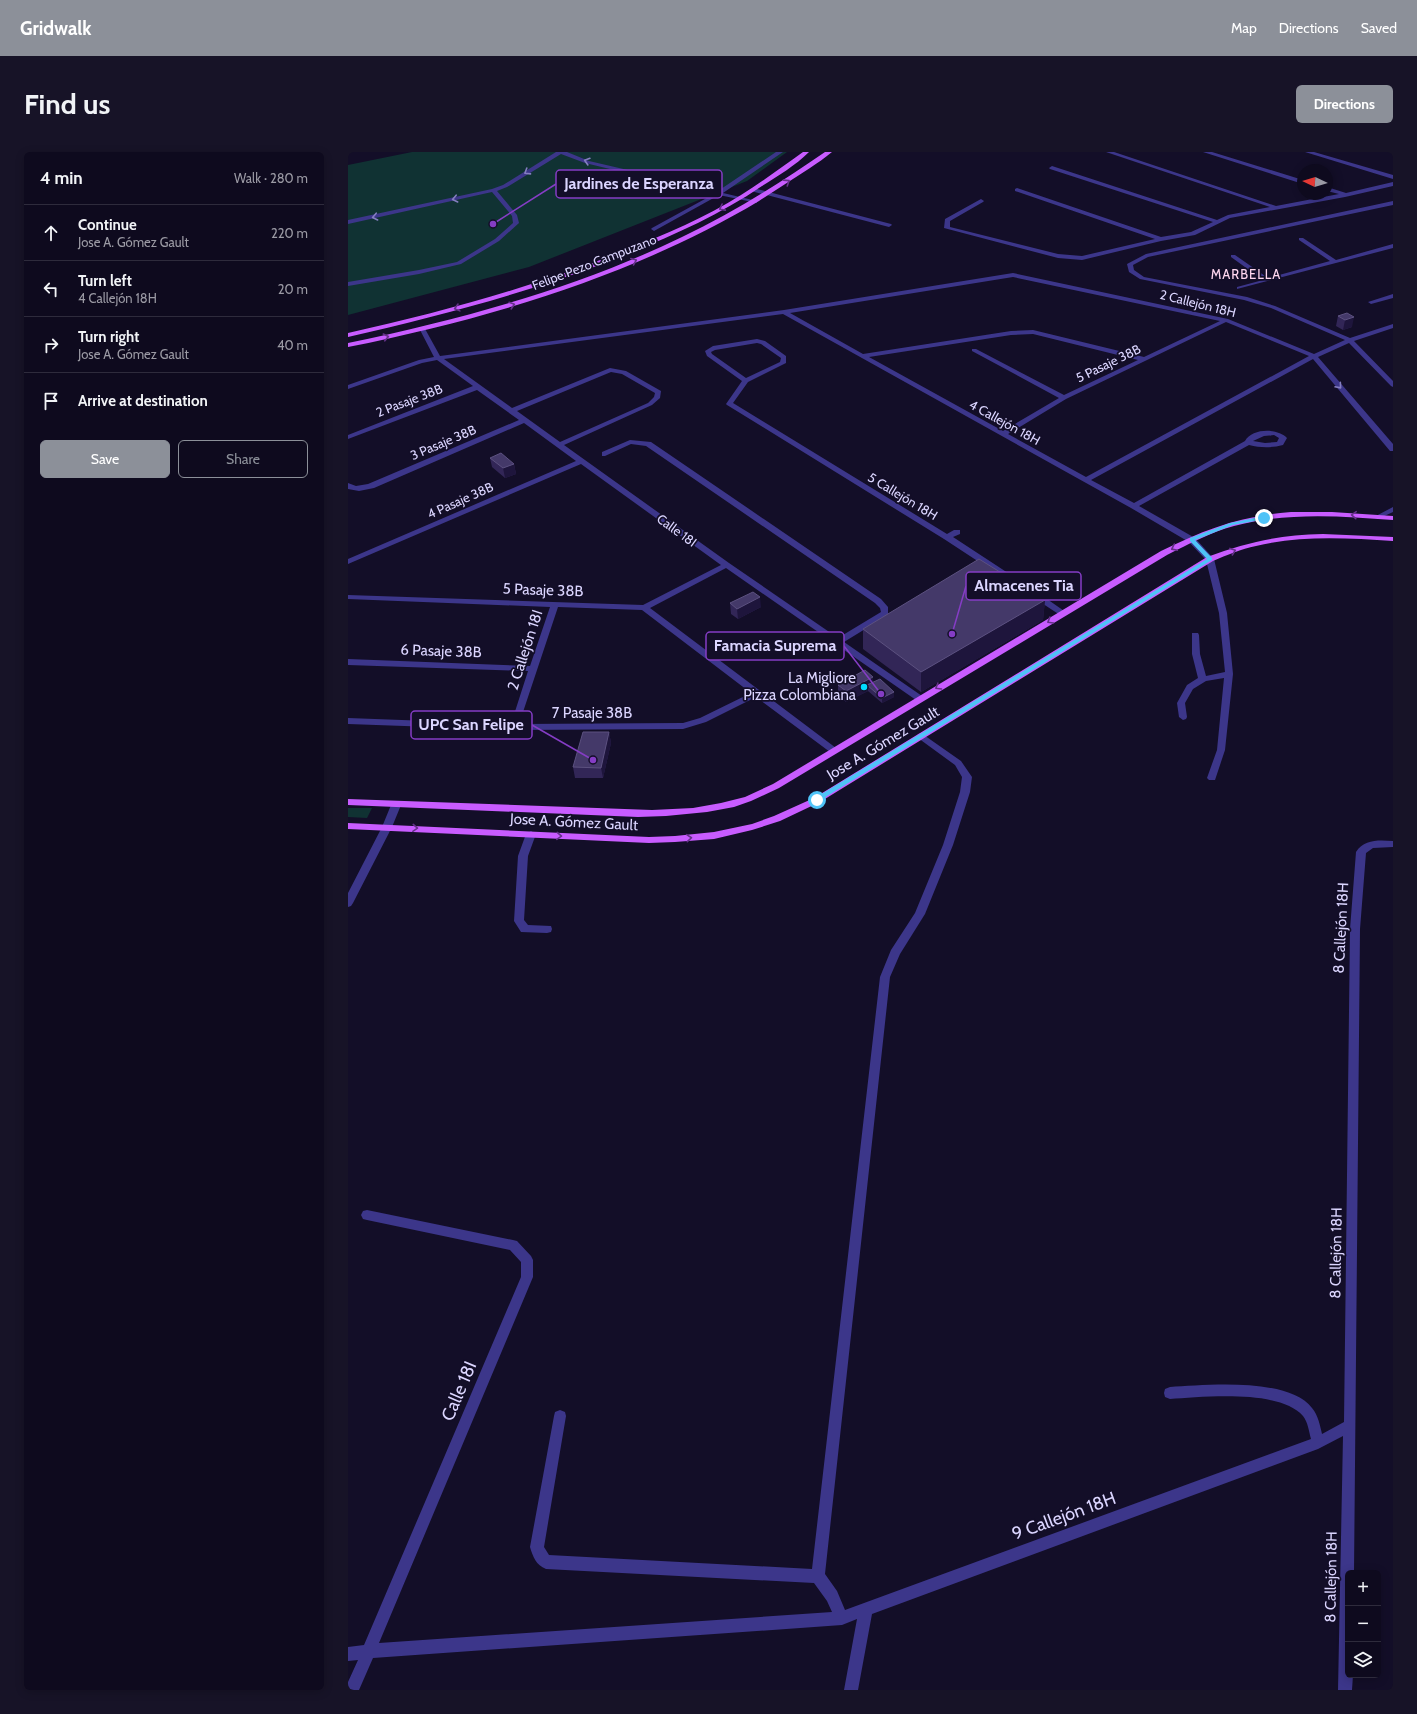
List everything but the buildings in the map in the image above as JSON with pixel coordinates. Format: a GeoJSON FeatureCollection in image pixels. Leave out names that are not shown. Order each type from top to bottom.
{"type":"FeatureCollection","features":[{"type":"Feature","properties":{"kind":"main road","name":"Felipe Pezo Campuzano"},"geometry":{"type":"LineString","coordinates":[[348,335],[507,295],[554,280],[634,249],[688,225],[740,198],[806,152]]}},
{"type":"Feature","properties":{"kind":"main road","name":"Felipe Pezo Campuzano"},"geometry":{"type":"LineString","coordinates":[[348,345],[512,306],[596,277],[673,244],[755,202],[829,152]]}},
{"type":"Feature","properties":{"kind":"main road","name":"Jose A. Gómez Gault"},"geometry":{"type":"LineString","coordinates":[[348,802],[638,814],[684,813],[748,799],[776,786],[919,698],[1164,553],[1192,540],[1232,524],[1295,514],[1335,514],[1393,518]]}},
{"type":"Feature","properties":{"kind":"main road","name":"Jose A. Gómez Gault"},"geometry":{"type":"LineString","coordinates":[[348,826],[650,840],[685,839],[719,835],[753,827],[784,816],[817,800],[1210,559],[1253,544],[1299,536],[1341,536],[1393,539]]}},
{"type":"Feature","properties":{"kind":"street"},"geometry":{"type":"LineString","coordinates":[[348,222],[493,190],[505,186],[561,152],[587,162],[755,202]]}},
{"type":"Feature","properties":{"kind":"street"},"geometry":{"type":"LineString","coordinates":[[654,229],[688,213],[721,193],[780,152]]}},
{"type":"Feature","properties":{"kind":"street"},"geometry":{"type":"LineString","coordinates":[[1109,152],[1276,208]]}},
{"type":"Feature","properties":{"kind":"street"},"geometry":{"type":"LineString","coordinates":[[1206,152],[1297,180]]}},
{"type":"Feature","properties":{"kind":"street"},"geometry":{"type":"LineString","coordinates":[[1308,152],[1393,177]]}},
{"type":"Feature","properties":{"kind":"street"},"geometry":{"type":"LineString","coordinates":[[1052,168],[1218,222]]}},
{"type":"Feature","properties":{"kind":"street"},"geometry":{"type":"LineString","coordinates":[[981,201],[947,220],[948,228],[1070,258],[1082,258],[1161,239],[1193,234],[1228,217],[1346,195],[1393,184]]}},
{"type":"Feature","properties":{"kind":"street"},"geometry":{"type":"LineString","coordinates":[[348,284],[419,272],[459,263],[497,240],[516,223],[515,216],[493,190]]}},
{"type":"Feature","properties":{"kind":"street"},"geometry":{"type":"LineString","coordinates":[[753,190],[890,225]]}},
{"type":"Feature","properties":{"kind":"street"},"geometry":{"type":"LineString","coordinates":[[1017,190],[1161,239]]}},
{"type":"Feature","properties":{"kind":"street"},"geometry":{"type":"LineString","coordinates":[[1333,191],[1346,195]]}},
{"type":"Feature","properties":{"kind":"street","name":"2 Callejón 18H"},"geometry":{"type":"LineString","coordinates":[[1393,203],[1146,256],[1130,264],[1131,271],[1142,278],[1245,298],[1272,307],[1350,340],[1393,384]]}},
{"type":"Feature","properties":{"kind":"street"},"geometry":{"type":"LineString","coordinates":[[1302,239],[1334,261]]}},
{"type":"Feature","properties":{"kind":"street"},"geometry":{"type":"LineString","coordinates":[[1239,288],[1393,246]]}},
{"type":"Feature","properties":{"kind":"street"},"geometry":{"type":"LineString","coordinates":[[1233,256],[1267,280]]}},
{"type":"Feature","properties":{"kind":"street","name":"2 Callejón 18H"},"geometry":{"type":"LineString","coordinates":[[348,387],[421,361],[438,358],[784,312],[964,284],[1000,276],[1018,276],[1226,320],[1314,356],[1393,449]]}},
{"type":"Feature","properties":{"kind":"street"},"geometry":{"type":"LineString","coordinates":[[1371,302],[1393,296]]}},
{"type":"Feature","properties":{"kind":"street","name":"4 Callejón 18H"},"geometry":{"type":"LineString","coordinates":[[784,312],[1134,506],[1192,540],[1210,559]]}},
{"type":"Feature","properties":{"kind":"street","name":"5 Pasaje 38B"},"geometry":{"type":"LineString","coordinates":[[1003,434],[1064,398],[1226,320]]}},
{"type":"Feature","properties":{"kind":"street"},"geometry":{"type":"LineString","coordinates":[[1085,480],[1314,356],[1350,340],[1393,326]]}},
{"type":"Feature","properties":{"kind":"street"},"geometry":{"type":"LineString","coordinates":[[422,328],[438,358]]}},
{"type":"Feature","properties":{"kind":"street"},"geometry":{"type":"LineString","coordinates":[[862,356],[1011,332],[1033,332],[1143,359]]}},
{"type":"Feature","properties":{"kind":"street"},"geometry":{"type":"LineString","coordinates":[[757,341],[763,342],[784,357],[783,363],[746,380],[709,356],[708,350],[757,341]]}},
{"type":"Feature","properties":{"kind":"street"},"geometry":{"type":"LineString","coordinates":[[974,350],[1064,398]]}},
{"type":"Feature","properties":{"kind":"street","name":"Calle 18I"},"geometry":{"type":"LineString","coordinates":[[438,358],[726,565],[919,698]]}},
{"type":"Feature","properties":{"kind":"street"},"geometry":{"type":"LineString","coordinates":[[512,411],[610,370],[624,372],[659,392],[657,398],[650,404],[559,445]]}},
{"type":"Feature","properties":{"kind":"street","name":"5 Callejón 18H"},"geometry":{"type":"LineString","coordinates":[[746,380],[728,404],[947,537],[1063,613]]}},
{"type":"Feature","properties":{"kind":"street","name":"2 Pasaje 38B"},"geometry":{"type":"LineString","coordinates":[[348,437],[478,386]]}},
{"type":"Feature","properties":{"kind":"street","name":"3 Pasaje 38B"},"geometry":{"type":"LineString","coordinates":[[348,485],[359,489],[371,486],[525,420]]}},
{"type":"Feature","properties":{"kind":"street"},"geometry":{"type":"LineString","coordinates":[[606,454],[630,442],[648,444],[871,596],[884,607],[885,613],[838,642]]}},
{"type":"Feature","properties":{"kind":"street"},"geometry":{"type":"LineString","coordinates":[[1134,506],[1249,442]]}},
{"type":"Feature","properties":{"kind":"street","name":"4 Pasaje 38B"},"geometry":{"type":"LineString","coordinates":[[348,562],[581,461]]}},
{"type":"Feature","properties":{"kind":"street"},"geometry":{"type":"LineString","coordinates":[[844,475],[852,470]]}},
{"type":"Feature","properties":{"kind":"street"},"geometry":{"type":"LineString","coordinates":[[1378,517],[1393,509]]}},
{"type":"Feature","properties":{"kind":"street"},"geometry":{"type":"LineString","coordinates":[[947,537],[957,532]]}},
{"type":"Feature","properties":{"kind":"street"},"geometry":{"type":"LineString","coordinates":[[1210,559],[1223,613],[1229,674],[1221,750],[1212,778]]}},
{"type":"Feature","properties":{"kind":"street"},"geometry":{"type":"LineString","coordinates":[[726,565],[644,608],[833,750]]}},
{"type":"Feature","properties":{"kind":"street","name":"5 Pasaje 38B"},"geometry":{"type":"LineString","coordinates":[[348,597],[644,608]]}},
{"type":"Feature","properties":{"kind":"street","name":"2 Callejón 18I"},"geometry":{"type":"LineString","coordinates":[[514,727],[555,604]]}},
{"type":"Feature","properties":{"kind":"street"},"geometry":{"type":"LineString","coordinates":[[1195,634],[1196,654],[1203,679]]}},
{"type":"Feature","properties":{"kind":"street","name":"6 Pasaje 38B"},"geometry":{"type":"LineString","coordinates":[[348,662],[534,669]]}},
{"type":"Feature","properties":{"kind":"street"},"geometry":{"type":"LineString","coordinates":[[1183,717],[1180,703],[1190,687],[1203,679],[1229,674]]}},
{"type":"Feature","properties":{"kind":"street","name":"7 Pasaje 38B"},"geometry":{"type":"LineString","coordinates":[[348,721],[514,727],[683,726],[703,720],[757,693]]}},
{"type":"Feature","properties":{"kind":"street"},"geometry":{"type":"LineString","coordinates":[[842,1618],[832,1596],[818,1576],[885,977],[895,953],[920,914],[948,845],[966,792],[967,777],[958,763],[921,736]]}},
{"type":"Feature","properties":{"kind":"street"},"geometry":{"type":"LineString","coordinates":[[348,903],[387,827],[396,805]]}},
{"type":"Feature","properties":{"kind":"street"},"geometry":{"type":"LineString","coordinates":[[531,834],[523,856],[519,922],[525,929],[547,929]]}},
{"type":"Feature","properties":{"kind":"street","name":"8 Callejón 18H"},"geometry":{"type":"LineString","coordinates":[[1345,1690],[1350,1425],[1355,929],[1361,852],[1365,846],[1372,844],[1393,844]]}},
{"type":"Feature","properties":{"kind":"street","name":"Calle 18I"},"geometry":{"type":"LineString","coordinates":[[352,1690],[527,1277],[527,1260],[513,1245],[367,1215]]}},
{"type":"Feature","properties":{"kind":"street"},"geometry":{"type":"LineString","coordinates":[[1170,1393],[1223,1390],[1262,1392],[1295,1400],[1309,1412],[1318,1443]]}},
{"type":"Feature","properties":{"kind":"street"},"geometry":{"type":"LineString","coordinates":[[560,1416],[537,1547],[540,1556],[546,1562],[818,1576]]}},
{"type":"Feature","properties":{"kind":"street","name":"9 Callejón 18H"},"geometry":{"type":"LineString","coordinates":[[348,1654],[369,1651],[842,1618],[1318,1443],[1350,1425]]}},
{"type":"Feature","properties":{"kind":"street"},"geometry":{"type":"LineString","coordinates":[[851,1690],[866,1610]]}},
{"type":"Feature","properties":{"kind":"green space"},"geometry":{"type":"Polygon","coordinates":[[[412,152],[787,152],[747,181],[529,267],[348,315],[348,165],[412,152]]]}},
{"type":"Feature","properties":{"kind":"green space"},"geometry":{"type":"Polygon","coordinates":[[[348,808],[372,808],[367,818],[348,817],[348,808]]]}},
{"type":"Feature","properties":{"kind":"place","name":"Jardines de Esperanza"},"geometry":{"type":"Point","coordinates":[493,224]}},
{"type":"Feature","properties":{"kind":"place","name":"Almacenes Tia"},"geometry":{"type":"Point","coordinates":[952,634]}},
{"type":"Feature","properties":{"kind":"place","name":"La Migliore Pizza Colombiana"},"geometry":{"type":"Point","coordinates":[864,687]}},
{"type":"Feature","properties":{"kind":"place","name":"Famacia Suprema"},"geometry":{"type":"Point","coordinates":[881,694]}},
{"type":"Feature","properties":{"kind":"place","name":"UPC San Felipe"},"geometry":{"type":"Point","coordinates":[593,760]}},
{"type":"Feature","properties":{"kind":"district","name":"MARBELLA"},"geometry":{"type":"Point","coordinates":[1246,274]}},
{"type":"Feature","properties":{"kind":"route"},"geometry":{"type":"LineString","coordinates":[[817,800],[1196,569],[1210,559],[1192,540],[1203,534],[1232,524],[1264,518]]}}]}
